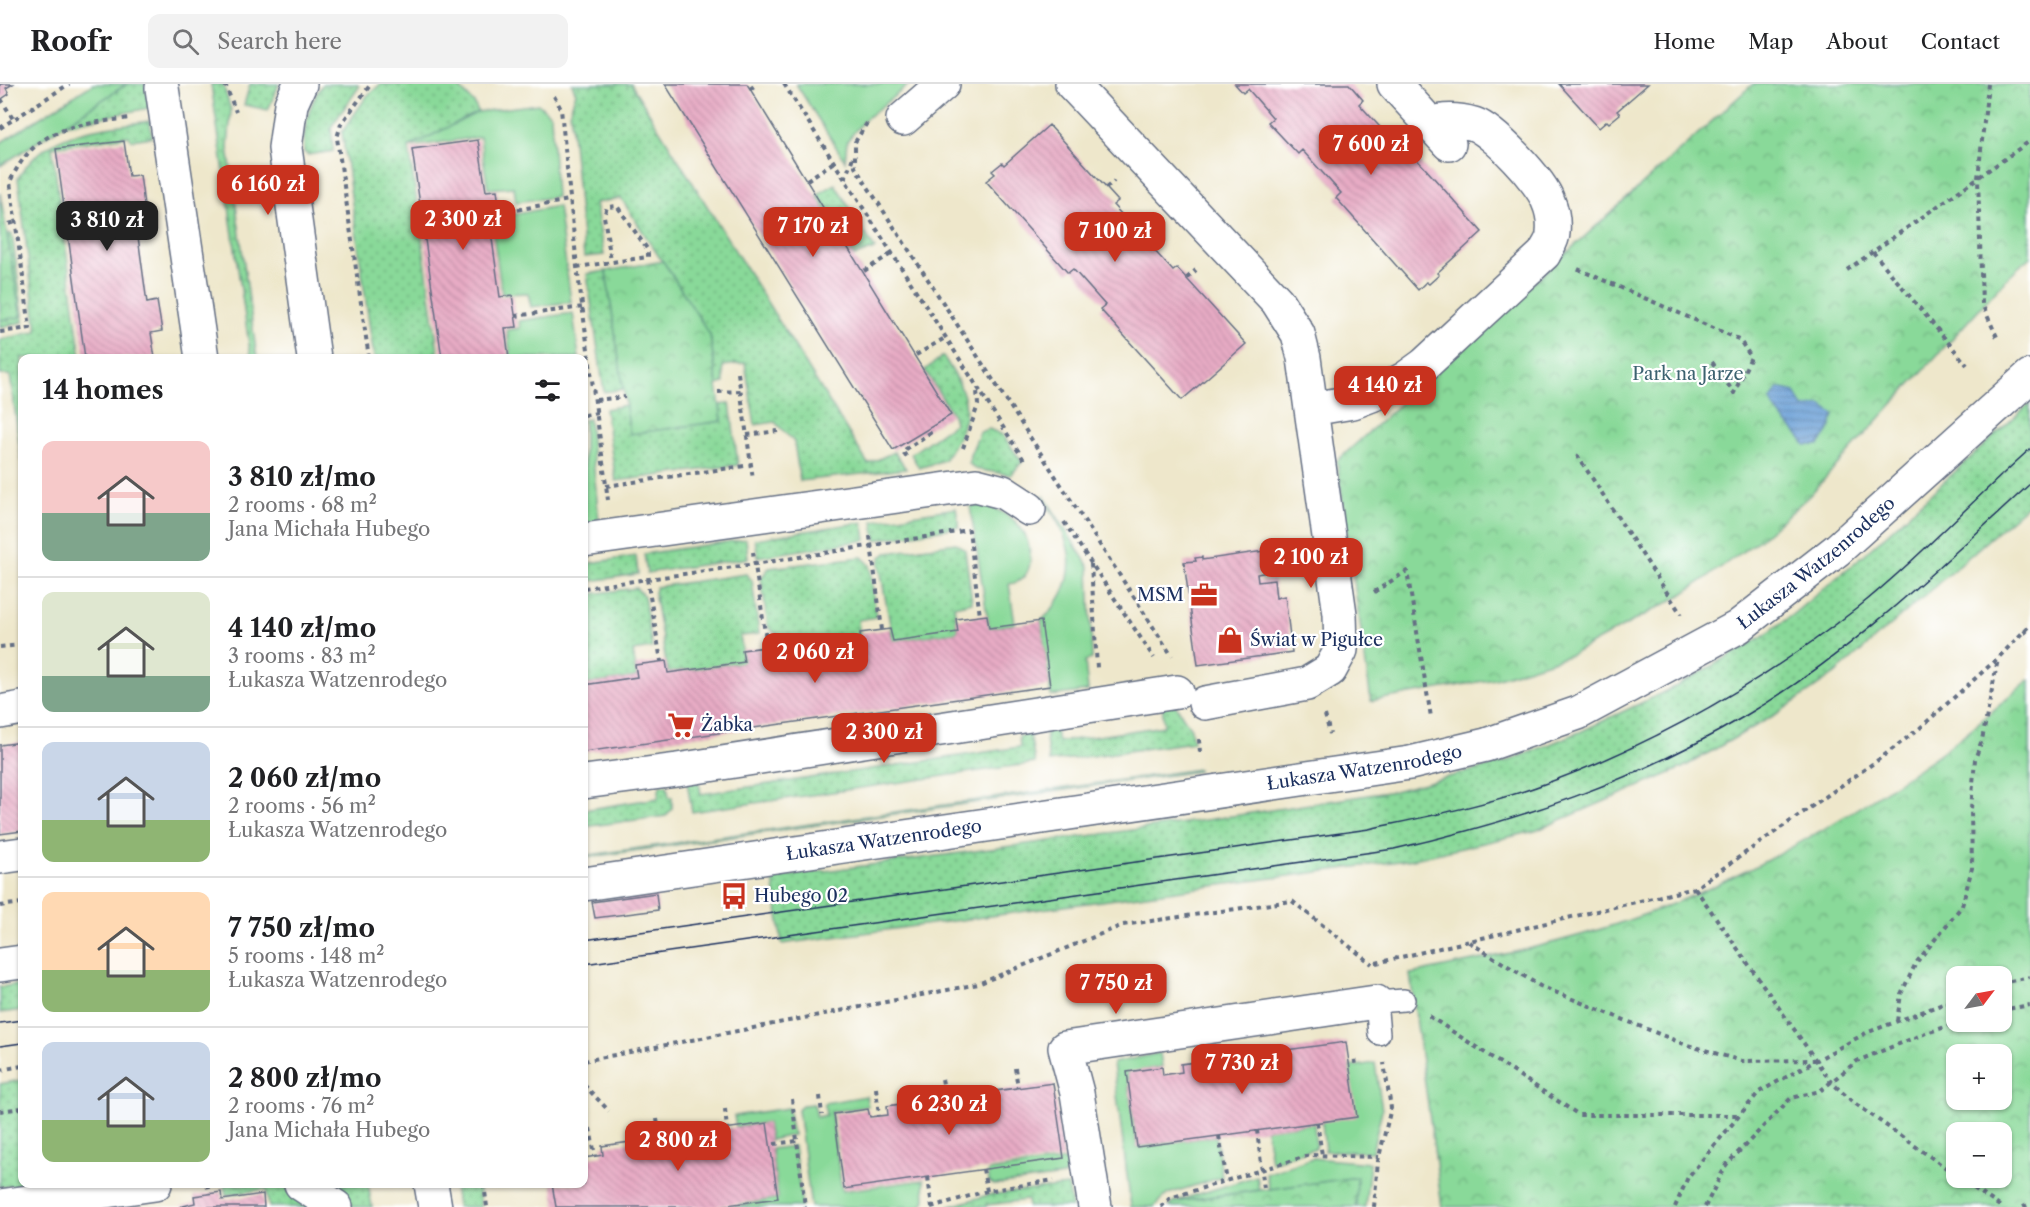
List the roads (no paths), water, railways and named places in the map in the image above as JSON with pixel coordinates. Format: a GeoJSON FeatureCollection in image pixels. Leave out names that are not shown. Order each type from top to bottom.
{"type":"FeatureCollection","features":[{"type":"Feature","properties":{"kind":"street"},"geometry":{"type":"LineString","coordinates":[[300,84],[291,104],[285,148],[313,354]]}},
{"type":"Feature","properties":{"kind":"street"},"geometry":{"type":"LineString","coordinates":[[903,119],[943,84]]}},
{"type":"Feature","properties":{"kind":"street"},"geometry":{"type":"LineString","coordinates":[[588,781],[1099,706],[1186,686],[1306,684],[1330,670],[1341,650],[1340,614],[1304,358],[1298,334],[1277,301],[1072,84]]}},
{"type":"Feature","properties":{"kind":"street"},"geometry":{"type":"LineString","coordinates":[[1311,409],[1353,402],[1382,391],[1406,378],[1424,365],[1544,254],[1554,234],[1548,200],[1537,182],[1491,135],[1476,125],[1440,120],[1439,134],[1394,84]]}},
{"type":"Feature","properties":{"kind":"street"},"geometry":{"type":"LineString","coordinates":[[164,100],[201,354]]}},
{"type":"Feature","properties":{"kind":"street","name":"Łukasza Watzenrodego"},"geometry":{"type":"LineString","coordinates":[[588,883],[1410,763],[1486,745],[1578,713],[1738,627],[1837,550],[2030,376]]}},
{"type":"Feature","properties":{"kind":"street"},"geometry":{"type":"LineString","coordinates":[[599,538],[976,485],[1003,492],[1044,512]]}},
{"type":"Feature","properties":{"kind":"street"},"geometry":{"type":"LineString","coordinates":[[0,711],[18,709]]}},
{"type":"Feature","properties":{"kind":"street"},"geometry":{"type":"LineString","coordinates":[[0,857],[18,855]]}},
{"type":"Feature","properties":{"kind":"street"},"geometry":{"type":"LineString","coordinates":[[0,965],[18,963]]}},
{"type":"Feature","properties":{"kind":"street"},"geometry":{"type":"LineString","coordinates":[[1095,1207],[1077,1094],[1065,1048],[1390,1001]]}},
{"type":"Feature","properties":{"kind":"street"},"geometry":{"type":"LineString","coordinates":[[0,1206],[127,1188]]}},
{"type":"Feature","properties":{"kind":"street"},"geometry":{"type":"LineString","coordinates":[[307,1188],[336,1207]]}},
{"type":"Feature","properties":{"kind":"street"},"geometry":{"type":"LineString","coordinates":[[432,1188],[435,1207]]}},
{"type":"Feature","properties":{"kind":"lane"},"geometry":{"type":"LineString","coordinates":[[1379,1034],[1390,1001]]}},
{"type":"Feature","properties":{"kind":"water"},"geometry":{"type":"Polygon","coordinates":[[[1778,388],[1795,392],[1803,408],[1821,405],[1834,414],[1831,427],[1819,445],[1806,445],[1774,407],[1770,401],[1778,388]]]}},
{"type":"Feature","properties":{"kind":"tram line"},"geometry":{"type":"LineString","coordinates":[[588,939],[1369,829],[1516,794],[1579,771],[1663,732],[1703,711],[1781,663],[1879,590],[2030,449]]}},
{"type":"Feature","properties":{"kind":"tram line"},"geometry":{"type":"LineString","coordinates":[[588,963],[1394,849],[1531,812],[1662,760],[1704,739],[1784,692],[1822,665],[1894,607],[2030,484]]}},
{"type":"Feature","properties":{"kind":"tram line"},"geometry":{"type":"LineString","coordinates":[[0,1023],[18,1021]]}},
{"type":"Feature","properties":{"kind":"tram line"},"geometry":{"type":"LineString","coordinates":[[0,1046],[18,1044]]}},
{"type":"Feature","properties":{"kind":"place","name":"MSM"},"geometry":{"type":"Point","coordinates":[1204,595]}},
{"type":"Feature","properties":{"kind":"place","name":"Świat w Pigułce"},"geometry":{"type":"Point","coordinates":[1230,640]}},
{"type":"Feature","properties":{"kind":"place","name":"Żabka"},"geometry":{"type":"Point","coordinates":[681,725]}},
{"type":"Feature","properties":{"kind":"place","name":"Hubego 02"},"geometry":{"type":"Point","coordinates":[734,896]}},
{"type":"Feature","properties":{"kind":"park label","name":"Park na Jarze"},"geometry":{"type":"Point","coordinates":[1688,374]}}]}
